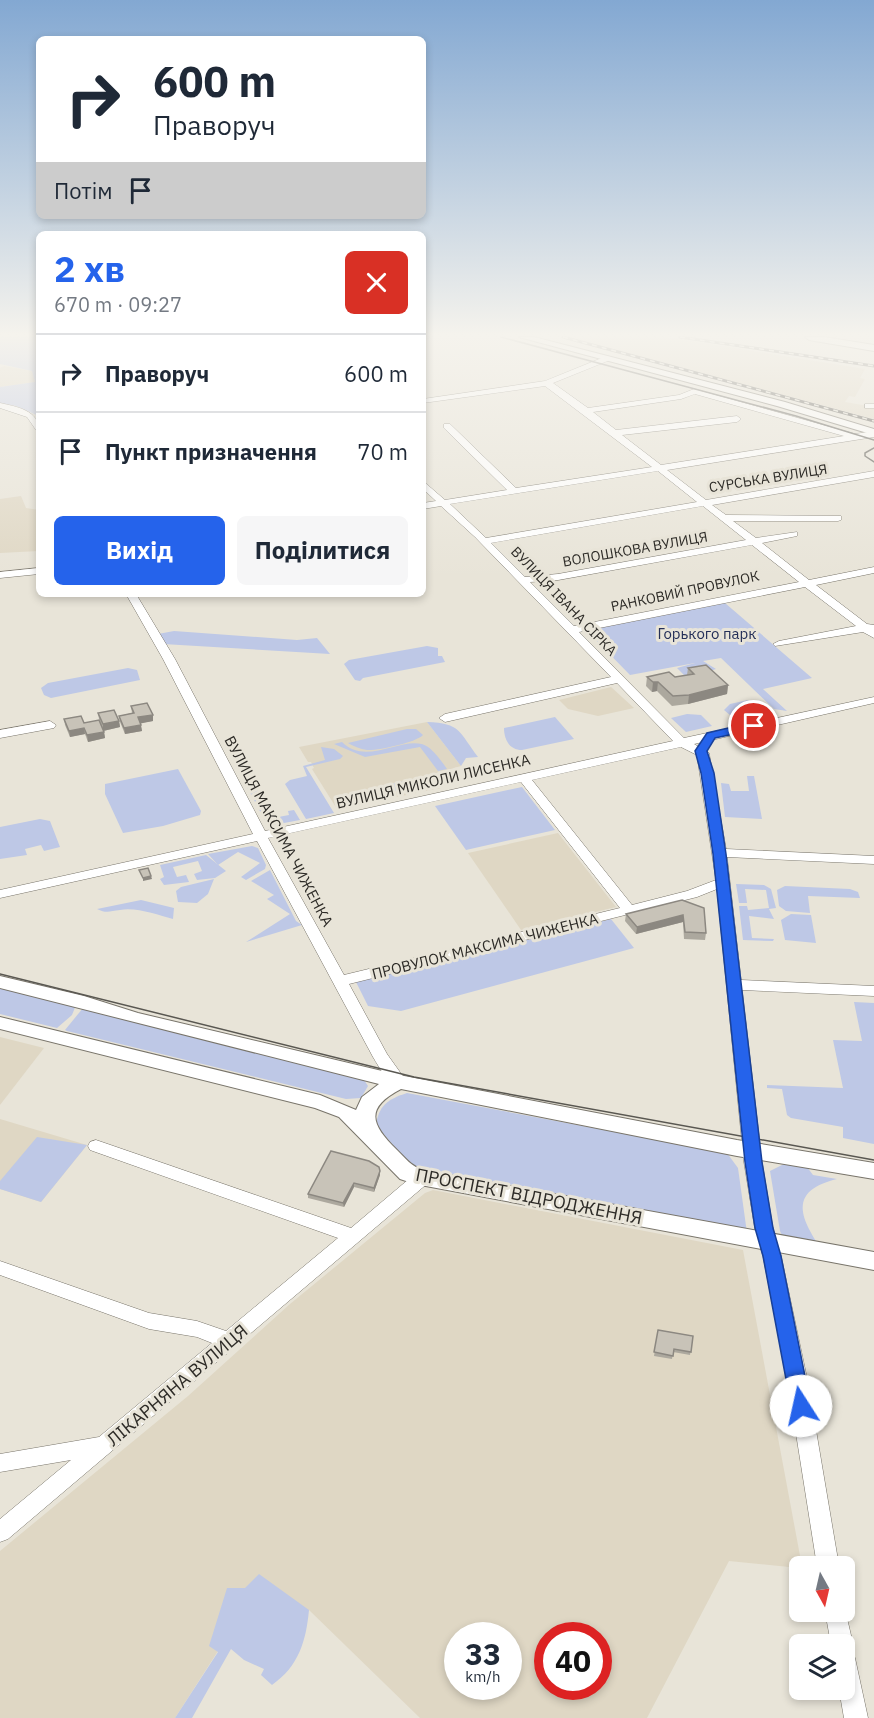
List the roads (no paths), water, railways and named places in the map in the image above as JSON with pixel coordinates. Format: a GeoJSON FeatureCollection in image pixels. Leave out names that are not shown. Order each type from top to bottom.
{"type":"FeatureCollection","features":[{"type":"Feature","properties":{"kind":"main road"},"geometry":{"type":"LineString","coordinates":[[818,417],[874,433]]}},
{"type":"Feature","properties":{"kind":"main road"},"geometry":{"type":"LineString","coordinates":[[0,982],[84,1002],[135,1018],[399,1082],[754,1151],[874,1171]]}},
{"type":"Feature","properties":{"kind":"main road","name":"ПРОСПЕКТ ВІДРОДЖЕННЯ"},"geometry":{"type":"LineString","coordinates":[[0,1023],[320,1102],[346,1112],[407,1173],[422,1178],[874,1261]]}},
{"type":"Feature","properties":{"kind":"main road"},"geometry":{"type":"LineString","coordinates":[[372,1139],[365,1123],[364,1108],[376,1093],[399,1082]]}},
{"type":"Feature","properties":{"kind":"street"},"geometry":{"type":"LineString","coordinates":[[594,417],[701,503],[871,630]]}},
{"type":"Feature","properties":{"kind":"street"},"geometry":{"type":"LineString","coordinates":[[786,417],[874,443]]}},
{"type":"Feature","properties":{"kind":"street"},"geometry":{"type":"LineString","coordinates":[[613,433],[737,419]]}},
{"type":"Feature","properties":{"kind":"street"},"geometry":{"type":"LineString","coordinates":[[447,426],[514,491]]}},
{"type":"Feature","properties":{"kind":"street"},"geometry":{"type":"LineString","coordinates":[[426,506],[859,438],[874,433]]}},
{"type":"Feature","properties":{"kind":"street","name":"СУРСЬКА ВУЛИЦЯ"},"geometry":{"type":"LineString","coordinates":[[483,541],[874,474]]}},
{"type":"Feature","properties":{"kind":"street","name":"ВУЛИЦЯ ІВАНА СІРКА"},"geometry":{"type":"LineString","coordinates":[[426,487],[522,580],[681,742]]}},
{"type":"Feature","properties":{"kind":"street"},"geometry":{"type":"LineString","coordinates":[[721,518],[838,518]]}},
{"type":"Feature","properties":{"kind":"street","name":"ВОЛОШКОВА ВУЛИЦЯ"},"geometry":{"type":"LineString","coordinates":[[522,580],[558,577],[794,534]]}},
{"type":"Feature","properties":{"kind":"street","name":"РАНКОВИЙ ПРОВУЛОК"},"geometry":{"type":"LineString","coordinates":[[571,630],[874,570]]}},
{"type":"Feature","properties":{"kind":"street"},"geometry":{"type":"LineString","coordinates":[[0,575],[36,571]]}},
{"type":"Feature","properties":{"kind":"street","name":"ВУЛИЦЯ МАКСИМА ЧИЖЕНКА"},"geometry":{"type":"LineString","coordinates":[[133,597],[169,659],[261,837],[381,1057],[399,1082]]}},
{"type":"Feature","properties":{"kind":"street"},"geometry":{"type":"LineString","coordinates":[[779,644],[871,630]]}},
{"type":"Feature","properties":{"kind":"street"},"geometry":{"type":"LineString","coordinates":[[445,718],[619,679]]}},
{"type":"Feature","properties":{"kind":"street","name":"ВУЛИЦЯ МИКОЛИ ЛИСЕНКА"},"geometry":{"type":"LineString","coordinates":[[0,894],[874,699]]}},
{"type":"Feature","properties":{"kind":"street"},"geometry":{"type":"LineString","coordinates":[[0,734],[50,725]]}},
{"type":"Feature","properties":{"kind":"street"},"geometry":{"type":"LineString","coordinates":[[701,751],[711,735]]}},
{"type":"Feature","properties":{"kind":"street"},"geometry":{"type":"LineString","coordinates":[[681,742],[701,751],[708,773],[726,904],[733,985],[754,1151],[753,1162],[798,1383],[826,1556]]}},
{"type":"Feature","properties":{"kind":"street"},"geometry":{"type":"LineString","coordinates":[[523,777],[629,910]]}},
{"type":"Feature","properties":{"kind":"street"},"geometry":{"type":"LineString","coordinates":[[720,854],[874,860]]}},
{"type":"Feature","properties":{"kind":"street","name":"ПРОВУЛОК МАКСИМА ЧИЖЕНКА"},"geometry":{"type":"LineString","coordinates":[[341,981],[692,894],[723,882]]}},
{"type":"Feature","properties":{"kind":"street"},"geometry":{"type":"LineString","coordinates":[[692,894],[712,892],[726,904]]}},
{"type":"Feature","properties":{"kind":"street"},"geometry":{"type":"LineString","coordinates":[[733,985],[874,991]]}},
{"type":"Feature","properties":{"kind":"street"},"geometry":{"type":"LineString","coordinates":[[96,1146],[351,1235]]}},
{"type":"Feature","properties":{"kind":"street","name":"ЛІКАРНЯНА ВУЛИЦЯ"},"geometry":{"type":"LineString","coordinates":[[0,1532],[225,1345],[351,1235],[422,1178]]}},
{"type":"Feature","properties":{"kind":"street"},"geometry":{"type":"LineString","coordinates":[[0,1268],[149,1321],[197,1329],[218,1336],[225,1345]]}},
{"type":"Feature","properties":{"kind":"street"},"geometry":{"type":"LineString","coordinates":[[0,1463],[106,1445]]}},
{"type":"Feature","properties":{"kind":"street"},"geometry":{"type":"LineString","coordinates":[[852,1700],[856,1718]]}},
{"type":"Feature","properties":{"kind":"tram line"},"geometry":{"type":"LineString","coordinates":[[800,417],[874,440]]}},
{"type":"Feature","properties":{"kind":"tram line"},"geometry":{"type":"LineString","coordinates":[[874,448],[865,453],[865,456],[874,462]]}},
{"type":"Feature","properties":{"kind":"tram line"},"geometry":{"type":"LineString","coordinates":[[0,974],[414,1077],[874,1160]]}},
{"type":"Feature","properties":{"kind":"railway"},"geometry":{"type":"LineString","coordinates":[[860,417],[874,421]]}},
{"type":"Feature","properties":{"kind":"park label","name":"Горького парк"},"geometry":{"type":"Point","coordinates":[707,633]}}]}
